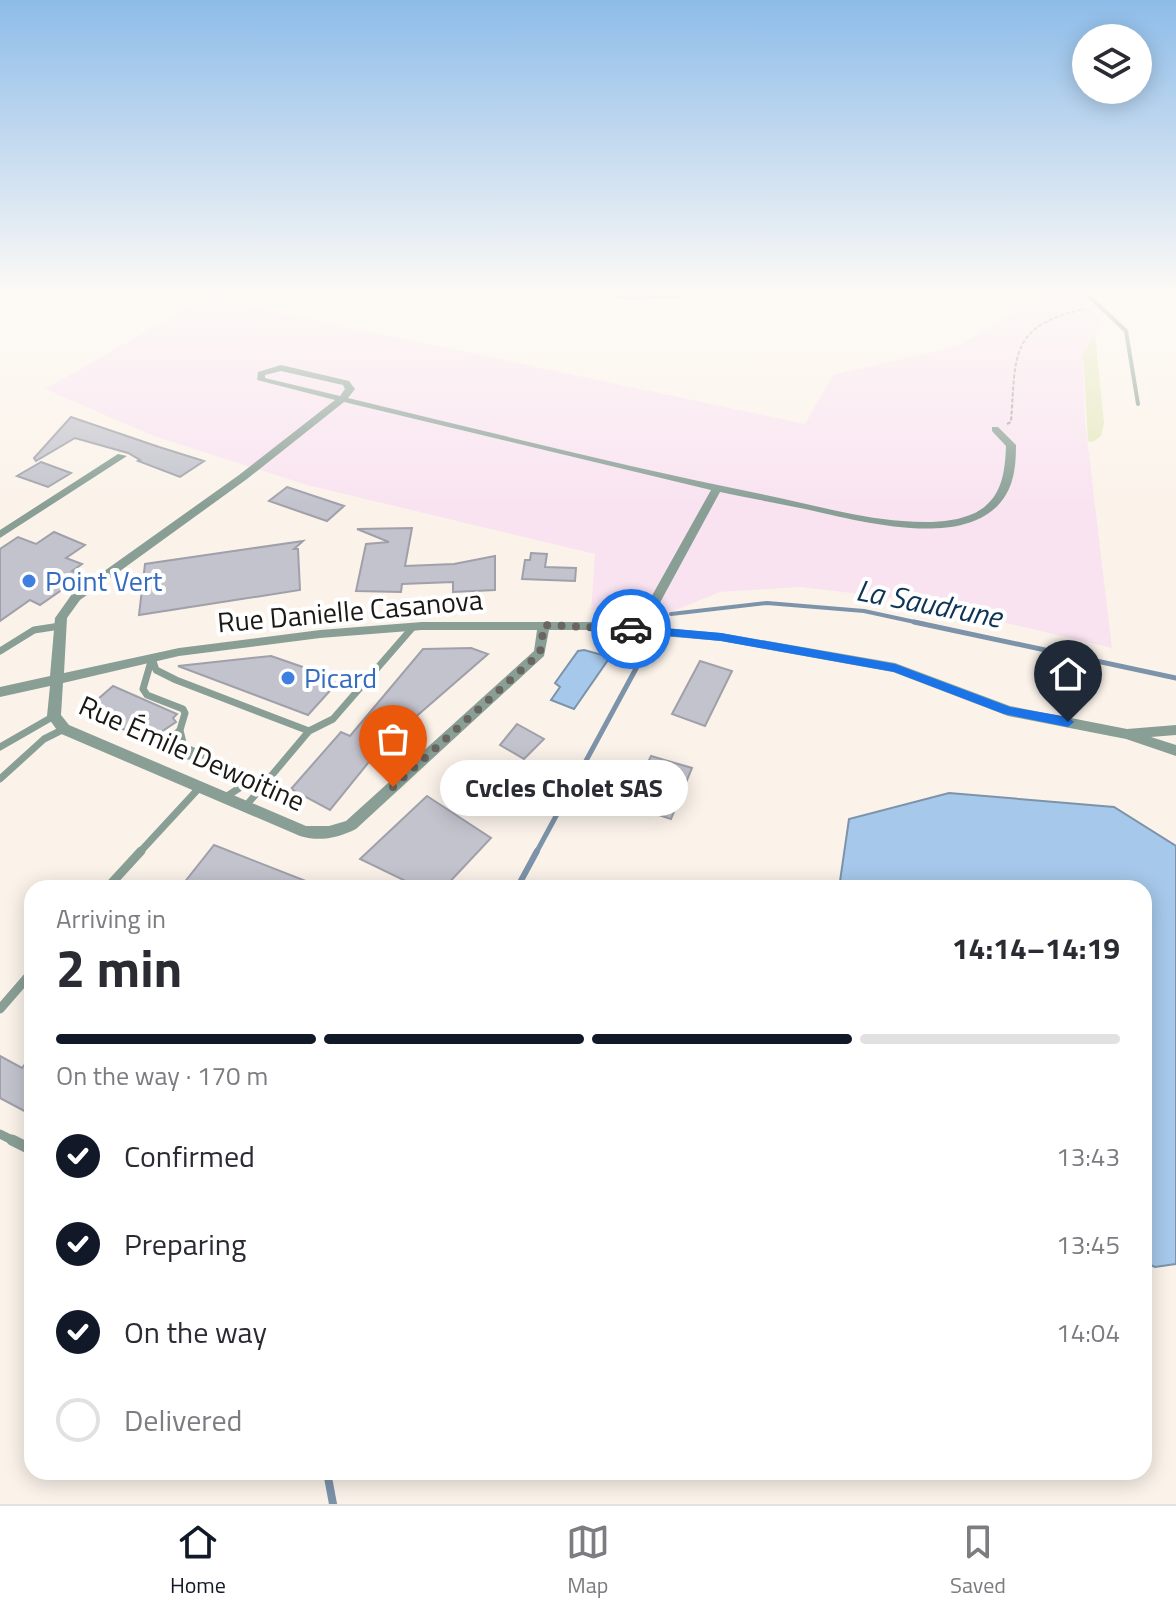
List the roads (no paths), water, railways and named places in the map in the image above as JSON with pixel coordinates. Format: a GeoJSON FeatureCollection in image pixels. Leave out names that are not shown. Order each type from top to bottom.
{"type":"FeatureCollection","features":[{"type":"Feature","properties":{"kind":"street"},"geometry":{"type":"LineString","coordinates":[[60,626],[61,618],[76,597],[243,477],[342,399],[350,389],[346,383],[296,370],[267,370],[261,374],[261,380],[342,399],[717,488],[896,524],[939,525],[968,520],[994,504],[1006,488],[1011,473],[1011,445],[995,429]]}},
{"type":"Feature","properties":{"kind":"street"},"geometry":{"type":"LineString","coordinates":[[0,535],[122,456]]}},
{"type":"Feature","properties":{"kind":"street"},"geometry":{"type":"LineString","coordinates":[[650,610],[717,488]]}},
{"type":"Feature","properties":{"kind":"street","name":"Rue Émile Dewoitine"},"geometry":{"type":"LineString","coordinates":[[60,626],[54,716],[64,729],[305,832],[320,835],[351,825],[540,653],[544,625]]}},
{"type":"Feature","properties":{"kind":"street","name":"Rue Danielle Casanova"},"geometry":{"type":"LineString","coordinates":[[0,692],[152,658],[320,634],[413,627],[544,625],[647,630],[816,652],[895,668],[1008,711],[1127,734],[1171,749]]}},
{"type":"Feature","properties":{"kind":"street","name":"Rue Danielle Casanova"},"geometry":{"type":"LineString","coordinates":[[1127,734],[1176,730]]}},
{"type":"Feature","properties":{"kind":"lane"},"geometry":{"type":"LineString","coordinates":[[1132,365],[1138,404]]}},
{"type":"Feature","properties":{"kind":"lane"},"geometry":{"type":"LineString","coordinates":[[0,651],[34,630],[60,626]]}},
{"type":"Feature","properties":{"kind":"lane"},"geometry":{"type":"LineString","coordinates":[[245,807],[309,731],[333,719],[413,627]]}},
{"type":"Feature","properties":{"kind":"lane"},"geometry":{"type":"LineString","coordinates":[[152,658],[156,670],[176,680],[309,731]]}},
{"type":"Feature","properties":{"kind":"lane"},"geometry":{"type":"LineString","coordinates":[[152,658],[143,689],[147,695],[183,709],[185,713],[180,730],[169,741],[167,748],[171,754],[183,758],[203,755]]}},
{"type":"Feature","properties":{"kind":"lane"},"geometry":{"type":"LineString","coordinates":[[0,747],[54,716]]}},
{"type":"Feature","properties":{"kind":"lane"},"geometry":{"type":"LineString","coordinates":[[0,779],[44,739],[64,729]]}},
{"type":"Feature","properties":{"kind":"lane"},"geometry":{"type":"LineString","coordinates":[[180,730],[184,747],[245,773],[244,785],[224,798]]}},
{"type":"Feature","properties":{"kind":"lane"},"geometry":{"type":"LineString","coordinates":[[1171,749],[1176,759]]}},
{"type":"Feature","properties":{"kind":"lane"},"geometry":{"type":"LineString","coordinates":[[114,880],[200,787]]}},
{"type":"Feature","properties":{"kind":"lane"},"geometry":{"type":"LineString","coordinates":[[0,1009],[24,981]]}},
{"type":"Feature","properties":{"kind":"lane"},"geometry":{"type":"LineString","coordinates":[[0,1134],[24,1146]]}},
{"type":"Feature","properties":{"kind":"water"},"geometry":{"type":"Polygon","coordinates":[[[578,651],[610,657],[574,709],[551,700],[560,687],[555,683],[578,651]]]}},
{"type":"Feature","properties":{"kind":"water"},"geometry":{"type":"Polygon","coordinates":[[[949,793],[1114,807],[1176,846],[1176,1264],[1152,1266],[1152,880],[840,880],[849,819],[949,793]]]}},
{"type":"Feature","properties":{"kind":"waterway","name":"La Saudrune"},"geometry":{"type":"LineString","coordinates":[[671,614],[767,603],[864,611],[924,624]]}},
{"type":"Feature","properties":{"kind":"waterway","name":"La Saudrune"},"geometry":{"type":"LineString","coordinates":[[914,622],[1176,678]]}},
{"type":"Feature","properties":{"kind":"waterway","name":"La Saudrune"},"geometry":{"type":"LineString","coordinates":[[536,853],[652,639]]}},
{"type":"Feature","properties":{"kind":"waterway","name":"La Saudrune"},"geometry":{"type":"LineString","coordinates":[[521,880],[537,851]]}},
{"type":"Feature","properties":{"kind":"waterway","name":"La Saudrune"},"geometry":{"type":"LineString","coordinates":[[328,1480],[333,1504]]}},
{"type":"Feature","properties":{"kind":"place","name":"Point Vert"},"geometry":{"type":"Point","coordinates":[29,581]}},
{"type":"Feature","properties":{"kind":"place","name":"Picard"},"geometry":{"type":"Point","coordinates":[288,678]}},
{"type":"Feature","properties":{"kind":"place","name":"Cvcles Cholet SAS"},"geometry":{"type":"Point","coordinates":[393,787]}}]}
